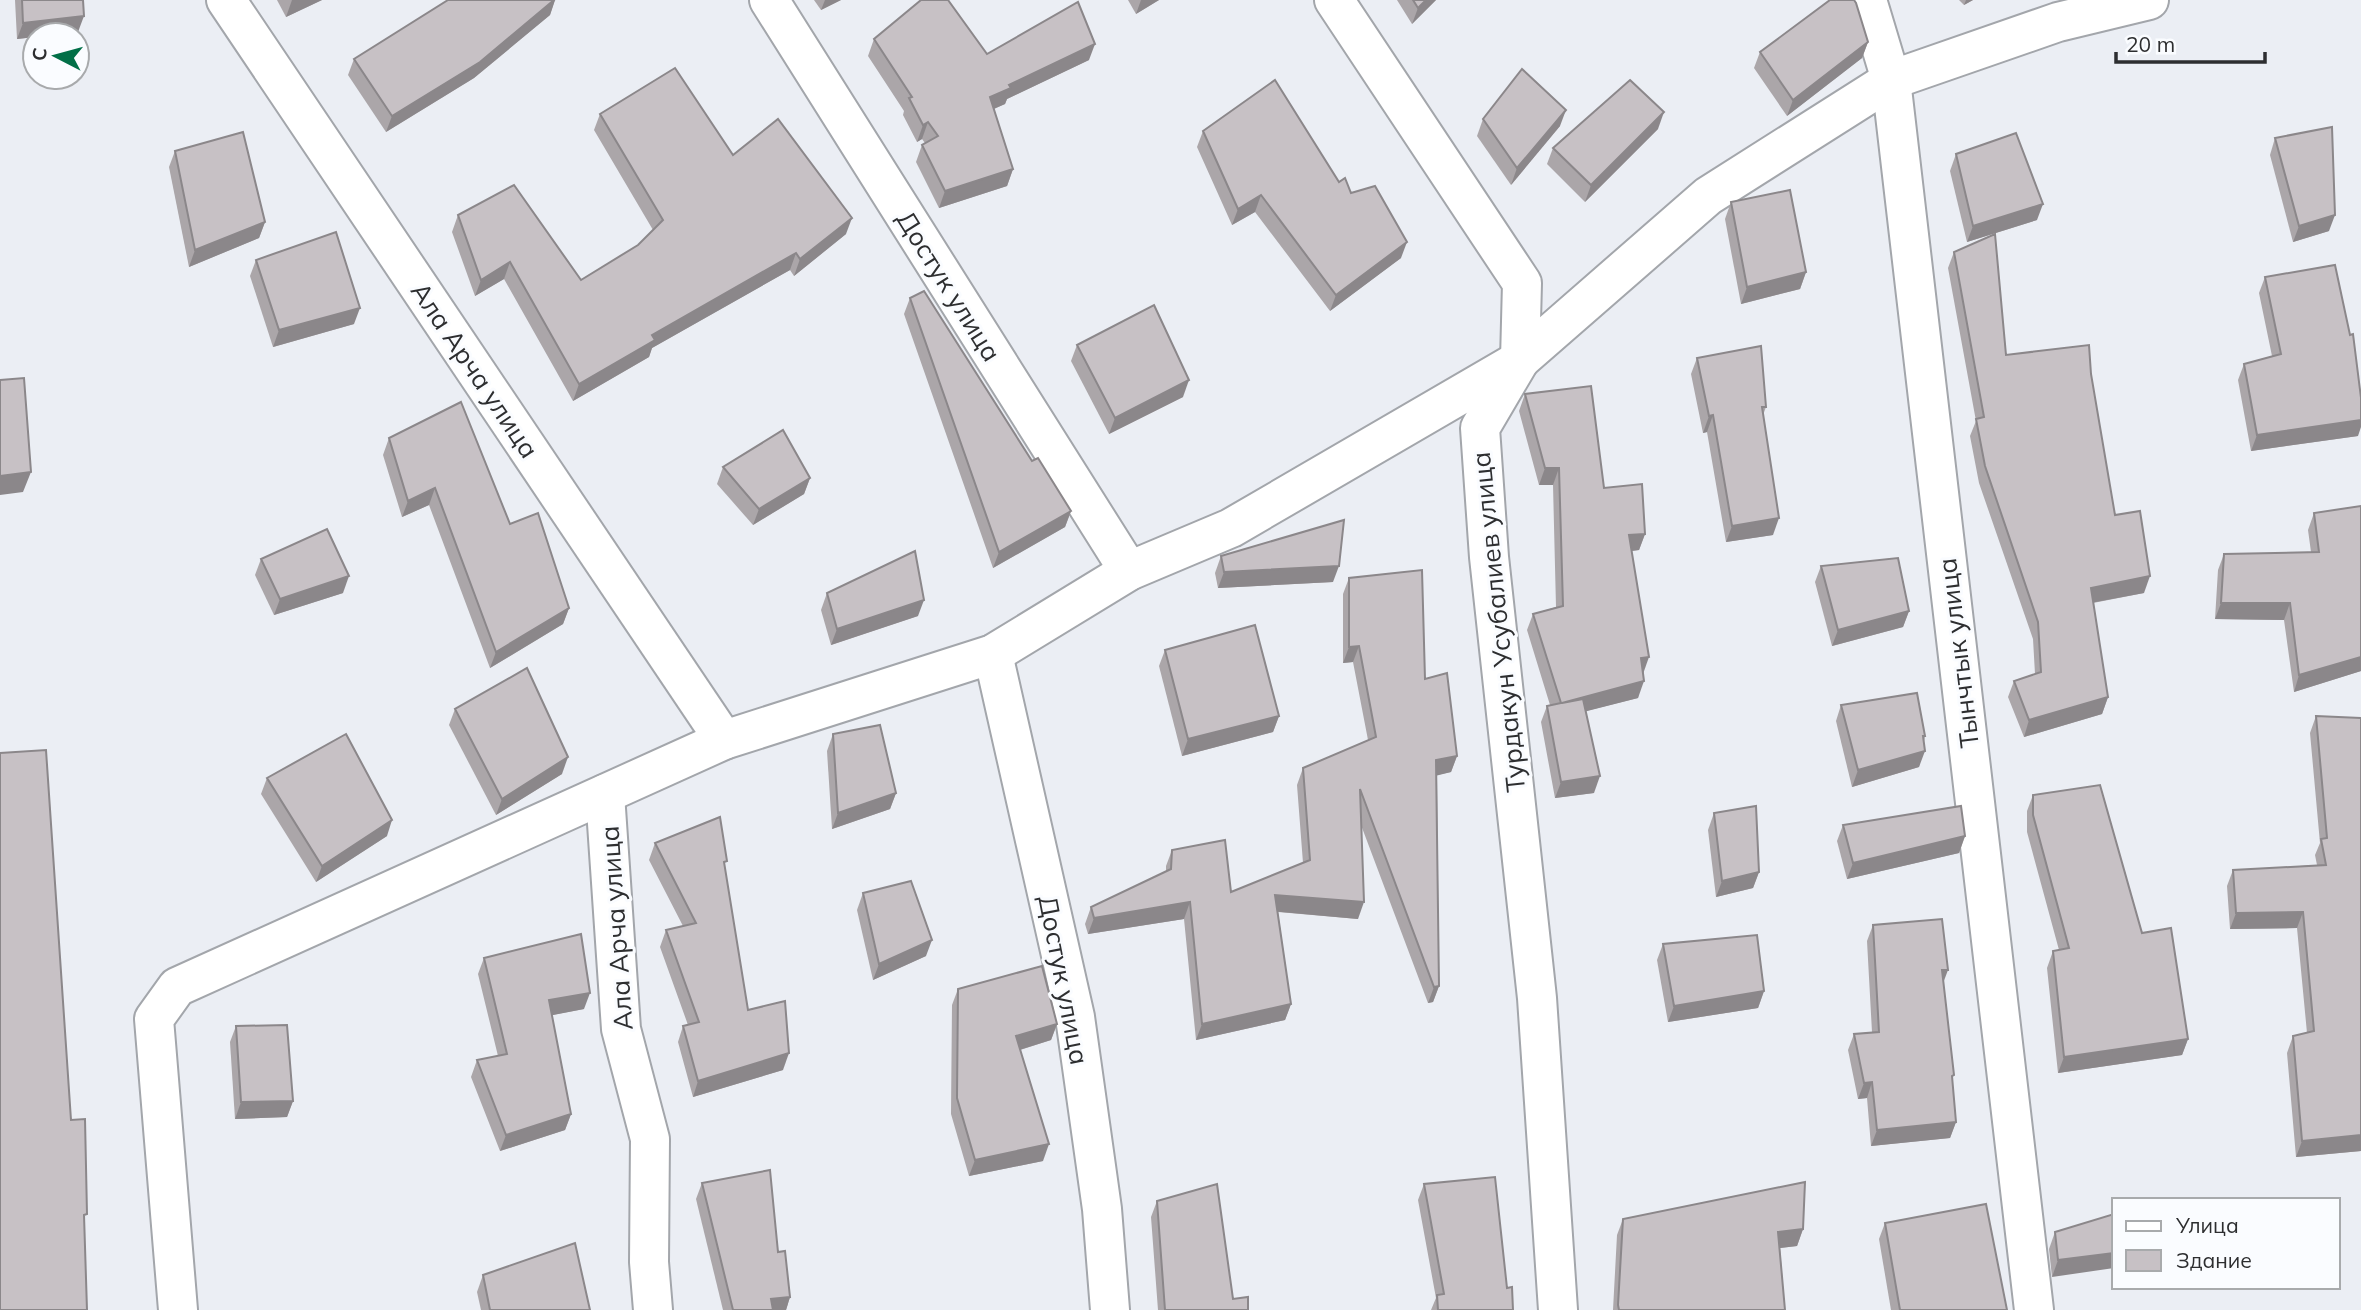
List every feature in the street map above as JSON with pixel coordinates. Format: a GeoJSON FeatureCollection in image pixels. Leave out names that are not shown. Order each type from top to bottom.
{"type":"FeatureCollection","features":[{"type":"Feature","properties":{"kind":"street","name":"Ала Арча улица"},"geometry":{"type":"LineString","coordinates":[[226,0],[724,740]]}},
{"type":"Feature","properties":{"kind":"street","name":"Достук улица"},"geometry":{"type":"LineString","coordinates":[[769,0],[1129,571]]}},
{"type":"Feature","properties":{"kind":"street","name":"Турдакун Усубалиев улица"},"geometry":{"type":"LineString","coordinates":[[1334,0],[1521,283],[1520,360],[1480,428],[1489,557],[1537,998],[1558,1310]]}},
{"type":"Feature","properties":{"kind":"street","name":"Тынчтык улица"},"geometry":{"type":"LineString","coordinates":[[1867,0],[1891,80],[2034,1310]]}},
{"type":"Feature","properties":{"kind":"street"},"geometry":{"type":"LineString","coordinates":[[178,1310],[153,1019],[177,987],[724,740],[993,654],[1129,571],[1231,528],[1520,360],[1708,195],[1891,80],[2058,22],[2149,0]]}},
{"type":"Feature","properties":{"kind":"street","name":"Достук улица"},"geometry":{"type":"LineString","coordinates":[[993,654],[1075,1017],[1102,1209],[1110,1310]]}},
{"type":"Feature","properties":{"kind":"street","name":"Ала Арча улица"},"geometry":{"type":"LineString","coordinates":[[606,794],[621,1029],[650,1139],[649,1262],[653,1310]]}},
{"type":"Feature","properties":{"kind":"building"},"geometry":{"type":"Polygon","coordinates":[[[22,0],[83,0],[84,16],[23,21],[22,0]]]}},
{"type":"Feature","properties":{"kind":"building"},"geometry":{"type":"Polygon","coordinates":[[[448,0],[554,0],[480,62],[392,116],[354,59],[448,0]]]}},
{"type":"Feature","properties":{"kind":"building"},"geometry":{"type":"Polygon","coordinates":[[[921,0],[948,0],[987,54],[1078,2],[1095,44],[1009,85],[1011,88],[990,97],[1013,169],[945,191],[922,145],[938,136],[928,122],[923,125],[909,98],[912,97],[874,39],[921,0]]]}},
{"type":"Feature","properties":{"kind":"building"},"geometry":{"type":"Polygon","coordinates":[[[1413,0],[1426,0],[1418,8],[1413,0]]]}},
{"type":"Feature","properties":{"kind":"building"},"geometry":{"type":"Polygon","coordinates":[[[1830,0],[1854,0],[1868,42],[1793,100],[1760,52],[1830,0]]]}},
{"type":"Feature","properties":{"kind":"building"},"geometry":{"type":"Polygon","coordinates":[[[675,68],[733,155],[778,119],[852,218],[800,259],[796,253],[652,335],[655,340],[579,384],[510,262],[481,280],[458,215],[514,185],[581,280],[638,245],[663,220],[600,114],[675,68]]]}},
{"type":"Feature","properties":{"kind":"building"},"geometry":{"type":"Polygon","coordinates":[[[1522,69],[1566,110],[1517,168],[1483,119],[1522,69]]]}},
{"type":"Feature","properties":{"kind":"building"},"geometry":{"type":"Polygon","coordinates":[[[1275,80],[1339,182],[1345,178],[1351,193],[1375,186],[1407,242],[1336,295],[1261,195],[1238,209],[1203,131],[1275,80]]]}},
{"type":"Feature","properties":{"kind":"building"},"geometry":{"type":"Polygon","coordinates":[[[1630,80],[1664,112],[1591,185],[1553,148],[1630,80]]]}},
{"type":"Feature","properties":{"kind":"building"},"geometry":{"type":"Polygon","coordinates":[[[2332,127],[2335,215],[2299,226],[2275,138],[2332,127]]]}},
{"type":"Feature","properties":{"kind":"building"},"geometry":{"type":"Polygon","coordinates":[[[243,132],[265,222],[195,250],[175,151],[243,132]]]}},
{"type":"Feature","properties":{"kind":"building"},"geometry":{"type":"Polygon","coordinates":[[[2016,133],[2043,204],[1973,226],[1956,154],[2016,133]]]}},
{"type":"Feature","properties":{"kind":"building"},"geometry":{"type":"Polygon","coordinates":[[[1790,190],[1806,272],[1747,287],[1731,202],[1790,190]]]}},
{"type":"Feature","properties":{"kind":"building"},"geometry":{"type":"Polygon","coordinates":[[[336,232],[360,308],[279,330],[256,260],[336,232]]]}},
{"type":"Feature","properties":{"kind":"building"},"geometry":{"type":"Polygon","coordinates":[[[1995,234],[2006,355],[2089,345],[2091,374],[2115,515],[2140,511],[2150,576],[2091,588],[2108,697],[2029,720],[2014,681],[2041,672],[2038,622],[1985,466],[1976,419],[1984,417],[1954,252],[1995,234]]]}},
{"type":"Feature","properties":{"kind":"building"},"geometry":{"type":"Polygon","coordinates":[[[2335,265],[2350,335],[2353,334],[2361,420],[2257,435],[2244,364],[2281,354],[2265,277],[2335,265]]]}},
{"type":"Feature","properties":{"kind":"building"},"geometry":{"type":"Polygon","coordinates":[[[924,291],[1032,461],[1038,458],[1071,511],[999,552],[910,298],[924,291]]]}},
{"type":"Feature","properties":{"kind":"building"},"geometry":{"type":"Polygon","coordinates":[[[1154,305],[1189,380],[1115,418],[1077,345],[1154,305]]]}},
{"type":"Feature","properties":{"kind":"building"},"geometry":{"type":"Polygon","coordinates":[[[1761,346],[1766,407],[1762,407],[1779,518],[1732,526],[1713,415],[1709,416],[1697,358],[1761,346]]]}},
{"type":"Feature","properties":{"kind":"building"},"geometry":{"type":"Polygon","coordinates":[[[24,378],[31,472],[0,476],[0,380],[24,378]]]}},
{"type":"Feature","properties":{"kind":"building"},"geometry":{"type":"Polygon","coordinates":[[[1591,386],[1604,488],[1642,484],[1645,534],[1629,535],[1649,657],[1641,658],[1644,681],[1562,703],[1583,699],[1600,776],[1561,782],[1547,706],[1561,703],[1533,614],[1563,606],[1559,468],[1545,468],[1525,394],[1591,386]]]}},
{"type":"Feature","properties":{"kind":"building"},"geometry":{"type":"Polygon","coordinates":[[[461,402],[510,524],[538,513],[569,608],[496,652],[435,488],[408,501],[389,438],[461,402]]]}},
{"type":"Feature","properties":{"kind":"building"},"geometry":{"type":"Polygon","coordinates":[[[783,430],[810,478],[759,509],[723,467],[783,430]]]}},
{"type":"Feature","properties":{"kind":"building"},"geometry":{"type":"Polygon","coordinates":[[[2361,506],[2361,657],[2299,675],[2290,603],[2221,603],[2224,554],[2319,552],[2314,513],[2361,506]]]}},
{"type":"Feature","properties":{"kind":"building"},"geometry":{"type":"Polygon","coordinates":[[[1344,520],[1339,566],[1224,572],[1221,556],[1344,520]]]}},
{"type":"Feature","properties":{"kind":"building"},"geometry":{"type":"Polygon","coordinates":[[[327,529],[349,576],[280,599],[261,559],[327,529]]]}},
{"type":"Feature","properties":{"kind":"building"},"geometry":{"type":"Polygon","coordinates":[[[915,551],[924,600],[837,629],[827,593],[915,551]]]}},
{"type":"Feature","properties":{"kind":"building"},"geometry":{"type":"Polygon","coordinates":[[[1898,558],[1909,611],[1838,630],[1821,566],[1898,558]]]}},
{"type":"Feature","properties":{"kind":"building"},"geometry":{"type":"Polygon","coordinates":[[[1422,570],[1425,679],[1447,673],[1457,756],[1436,760],[1439,986],[1434,987],[1360,789],[1364,902],[1275,895],[1291,1004],[1202,1024],[1190,902],[1094,918],[1091,907],[1171,869],[1172,850],[1225,840],[1231,892],[1310,860],[1303,768],[1376,737],[1359,646],[1349,647],[1349,578],[1422,570]]]}},
{"type":"Feature","properties":{"kind":"building"},"geometry":{"type":"Polygon","coordinates":[[[1255,625],[1279,716],[1188,739],[1165,650],[1255,625]]]}},
{"type":"Feature","properties":{"kind":"building"},"geometry":{"type":"Polygon","coordinates":[[[527,668],[568,757],[502,799],[455,709],[527,668]]]}},
{"type":"Feature","properties":{"kind":"building"},"geometry":{"type":"Polygon","coordinates":[[[1917,693],[1925,751],[1858,770],[1841,705],[1917,693]]]}},
{"type":"Feature","properties":{"kind":"building"},"geometry":{"type":"Polygon","coordinates":[[[2316,716],[2361,718],[2361,1135],[2302,1141],[2293,1036],[2314,1031],[2303,912],[2236,913],[2233,870],[2326,865],[2321,839],[2327,838],[2316,716]]]}},
{"type":"Feature","properties":{"kind":"building"},"geometry":{"type":"Polygon","coordinates":[[[880,725],[896,793],[838,813],[833,734],[880,725]]]}},
{"type":"Feature","properties":{"kind":"building"},"geometry":{"type":"Polygon","coordinates":[[[346,734],[392,820],[322,866],[267,778],[346,734]]]}},
{"type":"Feature","properties":{"kind":"building"},"geometry":{"type":"Polygon","coordinates":[[[46,750],[71,1120],[85,1119],[87,1310],[0,1310],[0,753],[46,750]]]}},
{"type":"Feature","properties":{"kind":"building"},"geometry":{"type":"Polygon","coordinates":[[[2100,785],[2142,933],[2171,928],[2188,1039],[2064,1057],[2053,951],[2069,948],[2033,815],[2033,795],[2100,785]]]}},
{"type":"Feature","properties":{"kind":"building"},"geometry":{"type":"Polygon","coordinates":[[[1756,806],[1759,872],[1722,881],[1714,813],[1756,806]]]}},
{"type":"Feature","properties":{"kind":"building"},"geometry":{"type":"Polygon","coordinates":[[[1961,806],[1965,836],[1853,863],[1843,825],[1961,806]]]}},
{"type":"Feature","properties":{"kind":"building"},"geometry":{"type":"Polygon","coordinates":[[[720,817],[727,861],[724,862],[748,1010],[785,1001],[789,1053],[698,1081],[683,1026],[699,1022],[666,930],[696,923],[655,843],[720,817]]]}},
{"type":"Feature","properties":{"kind":"building"},"geometry":{"type":"Polygon","coordinates":[[[911,881],[932,940],[879,964],[863,893],[911,881]]]}},
{"type":"Feature","properties":{"kind":"building"},"geometry":{"type":"Polygon","coordinates":[[[1942,919],[1948,970],[1942,970],[1954,1075],[1956,1122],[1877,1130],[1872,1082],[1864,1083],[1854,1034],[1879,1032],[1873,925],[1942,919]]]}},
{"type":"Feature","properties":{"kind":"building"},"geometry":{"type":"Polygon","coordinates":[[[581,934],[590,993],[549,1000],[571,1114],[506,1135],[477,1060],[507,1054],[484,958],[581,934]]]}},
{"type":"Feature","properties":{"kind":"building"},"geometry":{"type":"Polygon","coordinates":[[[1757,935],[1764,991],[1674,1006],[1663,944],[1757,935]]]}},
{"type":"Feature","properties":{"kind":"building"},"geometry":{"type":"Polygon","coordinates":[[[1042,966],[1057,1024],[1016,1036],[1049,1144],[975,1160],[957,1098],[958,989],[1042,966]]]}},
{"type":"Feature","properties":{"kind":"building"},"geometry":{"type":"Polygon","coordinates":[[[287,1025],[293,1101],[241,1102],[236,1026],[287,1025]]]}},
{"type":"Feature","properties":{"kind":"building"},"geometry":{"type":"Polygon","coordinates":[[[770,1170],[778,1252],[785,1251],[790,1297],[771,1299],[773,1310],[733,1310],[702,1183],[770,1170]]]}},
{"type":"Feature","properties":{"kind":"building"},"geometry":{"type":"Polygon","coordinates":[[[1495,1177],[1507,1288],[1512,1287],[1513,1310],[1438,1310],[1437,1295],[1444,1294],[1424,1184],[1495,1177]]]}},
{"type":"Feature","properties":{"kind":"building"},"geometry":{"type":"Polygon","coordinates":[[[1805,1182],[1803,1229],[1778,1232],[1785,1310],[1619,1310],[1623,1219],[1805,1182]]]}},
{"type":"Feature","properties":{"kind":"building"},"geometry":{"type":"Polygon","coordinates":[[[1217,1184],[1233,1299],[1248,1297],[1248,1310],[1165,1310],[1157,1201],[1217,1184]]]}},
{"type":"Feature","properties":{"kind":"building"},"geometry":{"type":"Polygon","coordinates":[[[1986,1204],[2007,1310],[1900,1310],[1885,1223],[1986,1204]]]}},
{"type":"Feature","properties":{"kind":"building"},"geometry":{"type":"Polygon","coordinates":[[[2112,1215],[2112,1253],[2058,1260],[2055,1232],[2112,1215]]]}},
{"type":"Feature","properties":{"kind":"building"},"geometry":{"type":"Polygon","coordinates":[[[575,1243],[590,1310],[490,1310],[483,1275],[575,1243]]]}}]}
